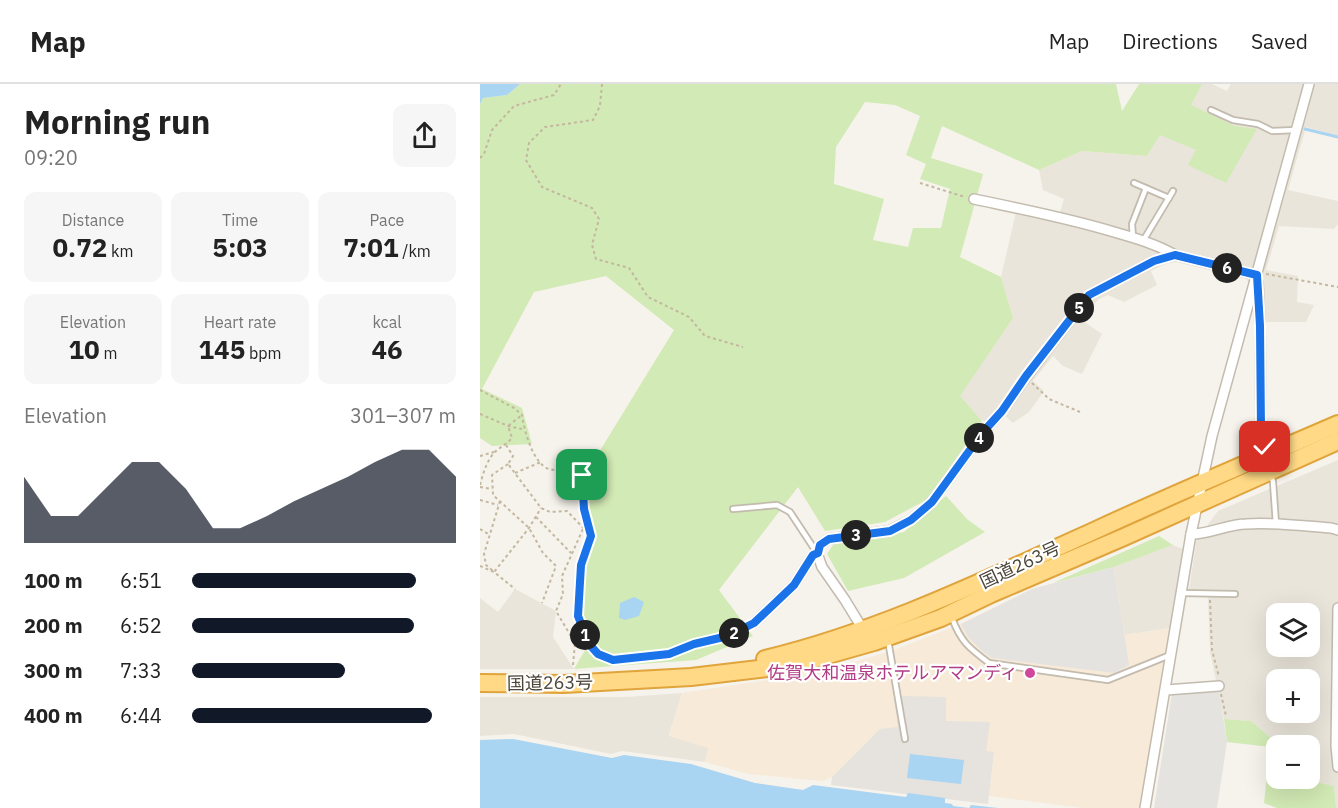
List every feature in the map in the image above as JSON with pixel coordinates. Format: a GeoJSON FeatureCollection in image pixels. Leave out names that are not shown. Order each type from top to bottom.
{"type":"FeatureCollection","features":[{"type":"Feature","properties":{"kind":"highway","name":"国道263号"},"geometry":{"type":"LineString","coordinates":[[691,678],[816,646],[991,594],[1198,504],[1338,424]]}},
{"type":"Feature","properties":{"kind":"highway","name":"国道263号"},"geometry":{"type":"LineString","coordinates":[[480,683],[564,684],[691,678],[792,665],[888,637],[948,605],[1204,483],[1338,441]]}},
{"type":"Feature","properties":{"kind":"street"},"geometry":{"type":"LineString","coordinates":[[1145,808],[1191,534],[1204,483],[1212,436],[1309,84]]}},
{"type":"Feature","properties":{"kind":"street"},"geometry":{"type":"LineString","coordinates":[[974,199],[1084,223],[1138,239],[1175,255],[1257,275]]}},
{"type":"Feature","properties":{"kind":"street"},"geometry":{"type":"LineString","coordinates":[[860,632],[858,623],[845,600],[822,567],[818,553],[820,545],[829,539],[890,531],[911,520],[932,502],[1089,295],[1154,261],[1175,255]]}},
{"type":"Feature","properties":{"kind":"street"},"geometry":{"type":"LineString","coordinates":[[1257,275],[1261,430],[1269,463]]}},
{"type":"Feature","properties":{"kind":"street"},"geometry":{"type":"LineString","coordinates":[[1191,534],[1245,524],[1276,524],[1338,530]]}},
{"type":"Feature","properties":{"kind":"street"},"geometry":{"type":"LineString","coordinates":[[754,623],[794,585],[813,555],[818,553]]}},
{"type":"Feature","properties":{"kind":"street"},"geometry":{"type":"LineString","coordinates":[[1338,608],[1336,746],[1338,767]]}},
{"type":"Feature","properties":{"kind":"street"},"geometry":{"type":"LineString","coordinates":[[1166,690],[1219,686]]}},
{"type":"Feature","properties":{"kind":"lane"},"geometry":{"type":"LineString","coordinates":[[1211,110],[1233,120],[1258,124],[1272,131],[1296,130]]}},
{"type":"Feature","properties":{"kind":"lane"},"geometry":{"type":"LineString","coordinates":[[1134,183],[1169,198]]}},
{"type":"Feature","properties":{"kind":"lane"},"geometry":{"type":"LineString","coordinates":[[1138,239],[1132,224],[1146,188]]}},
{"type":"Feature","properties":{"kind":"lane"},"geometry":{"type":"LineString","coordinates":[[1138,239],[1173,191]]}},
{"type":"Feature","properties":{"kind":"lane"},"geometry":{"type":"LineString","coordinates":[[1269,463],[1273,482],[1276,524]]}},
{"type":"Feature","properties":{"kind":"lane"},"geometry":{"type":"LineString","coordinates":[[733,509],[777,505],[790,512],[818,553]]}},
{"type":"Feature","properties":{"kind":"lane"},"geometry":{"type":"LineString","coordinates":[[1182,593],[1235,594]]}},
{"type":"Feature","properties":{"kind":"lane"},"geometry":{"type":"LineString","coordinates":[[948,605],[959,636],[974,652],[989,663],[1108,680],[1172,654]]}},
{"type":"Feature","properties":{"kind":"lane"},"geometry":{"type":"LineString","coordinates":[[888,637],[905,739]]}},
{"type":"Feature","properties":{"kind":"path"},"geometry":{"type":"LineString","coordinates":[[480,158],[484,154],[492,130],[513,106],[554,94],[561,84]]}},
{"type":"Feature","properties":{"kind":"path"},"geometry":{"type":"LineString","coordinates":[[602,84],[600,106],[593,120],[545,127],[529,143],[526,160],[542,187],[592,208],[599,219],[592,245],[596,259],[629,268],[648,297],[689,317],[705,336],[743,347]]}},
{"type":"Feature","properties":{"kind":"path"},"geometry":{"type":"LineString","coordinates":[[920,183],[974,199]]}},
{"type":"Feature","properties":{"kind":"path"},"geometry":{"type":"LineString","coordinates":[[1257,275],[1270,273],[1338,287]]}},
{"type":"Feature","properties":{"kind":"path"},"geometry":{"type":"LineString","coordinates":[[1026,376],[1049,399],[1080,412]]}},
{"type":"Feature","properties":{"kind":"path"},"geometry":{"type":"LineString","coordinates":[[480,390],[514,408],[522,415],[524,429],[540,462],[549,469],[574,469],[582,475],[584,509],[591,536],[581,565],[578,616],[589,644],[598,654],[613,660],[669,654],[694,644],[728,636],[754,623]]}},
{"type":"Feature","properties":{"kind":"path"},"geometry":{"type":"LineString","coordinates":[[480,414],[508,426],[524,429]]}},
{"type":"Feature","properties":{"kind":"path"},"geometry":{"type":"LineString","coordinates":[[508,426],[522,415]]}},
{"type":"Feature","properties":{"kind":"path"},"geometry":{"type":"LineString","coordinates":[[480,456],[506,445],[512,438],[508,426]]}},
{"type":"Feature","properties":{"kind":"path"},"geometry":{"type":"LineString","coordinates":[[506,445],[513,456],[508,464],[492,476],[493,495],[499,503],[529,528],[543,553],[556,566],[542,603]]}},
{"type":"Feature","properties":{"kind":"path"},"geometry":{"type":"LineString","coordinates":[[493,489],[480,486],[482,475],[494,452]]}},
{"type":"Feature","properties":{"kind":"path"},"geometry":{"type":"LineString","coordinates":[[515,473],[540,462]]}},
{"type":"Feature","properties":{"kind":"path"},"geometry":{"type":"LineString","coordinates":[[508,464],[541,508],[550,512],[567,511],[591,536]]}},
{"type":"Feature","properties":{"kind":"path"},"geometry":{"type":"LineString","coordinates":[[480,467],[485,468]]}},
{"type":"Feature","properties":{"kind":"path"},"geometry":{"type":"LineString","coordinates":[[480,500],[499,503]]}},
{"type":"Feature","properties":{"kind":"path"},"geometry":{"type":"LineString","coordinates":[[499,503],[484,554],[486,565],[515,590]]}},
{"type":"Feature","properties":{"kind":"path"},"geometry":{"type":"LineString","coordinates":[[494,572],[529,528],[541,508]]}},
{"type":"Feature","properties":{"kind":"path"},"geometry":{"type":"LineString","coordinates":[[536,517],[572,554]]}},
{"type":"Feature","properties":{"kind":"path"},"geometry":{"type":"LineString","coordinates":[[480,529],[491,535]]}},
{"type":"Feature","properties":{"kind":"path"},"geometry":{"type":"LineString","coordinates":[[573,665],[574,643],[556,611],[563,594],[562,576],[583,529]]}},
{"type":"Feature","properties":{"kind":"path"},"geometry":{"type":"LineString","coordinates":[[480,553],[484,554]]}},
{"type":"Feature","properties":{"kind":"path"},"geometry":{"type":"LineString","coordinates":[[480,566],[494,572]]}},
{"type":"Feature","properties":{"kind":"path"},"geometry":{"type":"LineString","coordinates":[[1209,594],[1212,650],[1218,669],[1219,686],[1226,716]]}},
{"type":"Feature","properties":{"kind":"shaded area"},"geometry":{"type":"Polygon","coordinates":[[[1202,84],[1212,84],[1227,91],[1231,84],[1338,84],[1338,136],[1306,127],[1288,190],[1338,201],[1338,224],[1334,229],[1279,226],[1266,270],[1298,276],[1297,302],[1314,305],[1306,322],[1266,322],[1257,319],[1250,284],[1246,279],[1176,262],[1165,264],[1151,271],[1157,285],[1124,302],[1108,295],[1099,299],[1080,319],[1102,334],[1082,374],[1063,366],[1053,356],[1033,381],[1044,391],[1029,412],[1013,423],[1005,416],[982,421],[959,396],[1013,318],[1001,277],[1016,212],[1057,222],[1064,199],[1043,190],[1039,170],[1082,151],[1147,156],[1160,134],[1196,150],[1235,126],[1190,105],[1202,84]]]}},
{"type":"Feature","properties":{"kind":"shaded area"},"geometry":{"type":"Polygon","coordinates":[[[1338,460],[1338,808],[1336,808],[1334,786],[1320,783],[1320,735],[1267,735],[1251,721],[1224,719],[1210,652],[1208,597],[1188,596],[1198,531],[1207,526],[1218,511],[1338,460]]]}},
{"type":"Feature","properties":{"kind":"shaded area"},"geometry":{"type":"Polygon","coordinates":[[[1173,545],[1183,549],[1171,628],[1124,635],[1114,567],[1173,545]]]}},
{"type":"Feature","properties":{"kind":"shaded area","name":"佐賀大和温泉ホテルアマンディ"},"geometry":{"type":"Polygon","coordinates":[[[1114,567],[1125,635],[1171,628],[1139,808],[1083,808],[989,796],[994,753],[986,752],[946,721],[945,697],[898,728],[879,730],[832,777],[823,781],[748,774],[705,762],[708,748],[669,736],[682,693],[821,672],[894,650],[961,624],[1032,589],[1114,567]]]}},
{"type":"Feature","properties":{"kind":"shaded area"},"geometry":{"type":"Polygon","coordinates":[[[1114,567],[1129,665],[1114,673],[992,658],[968,637],[961,624],[1032,589],[1114,567]]]}},
{"type":"Feature","properties":{"kind":"shaded area"},"geometry":{"type":"Polygon","coordinates":[[[515,589],[556,611],[553,637],[574,669],[480,669],[480,598],[498,612],[515,589]]]}},
{"type":"Feature","properties":{"kind":"shaded area"},"geometry":{"type":"Polygon","coordinates":[[[1219,691],[1227,742],[1217,808],[1154,808],[1172,693],[1219,691]]]}},
{"type":"Feature","properties":{"kind":"shaded area"},"geometry":{"type":"Polygon","coordinates":[[[682,693],[669,735],[709,748],[705,762],[622,751],[611,754],[514,734],[480,736],[480,697],[627,697],[682,693]]]}},
{"type":"Feature","properties":{"kind":"shaded area"},"geometry":{"type":"Polygon","coordinates":[[[901,696],[946,697],[946,721],[990,722],[986,751],[994,752],[988,804],[831,785],[832,777],[880,729],[898,727],[894,699],[901,696]]]}},
{"type":"Feature","properties":{"kind":"green space"},"geometry":{"type":"Polygon","coordinates":[[[520,84],[1116,84],[1122,111],[1139,84],[1202,84],[1191,105],[1235,126],[1257,129],[1226,183],[1188,165],[1196,150],[1160,135],[1147,156],[1082,151],[1039,170],[942,126],[931,158],[983,174],[960,257],[1001,277],[1013,318],[960,396],[982,421],[928,499],[885,522],[825,531],[798,487],[719,590],[753,636],[696,660],[574,669],[587,647],[582,617],[585,560],[593,535],[585,475],[674,330],[606,276],[534,292],[482,389],[522,408],[532,444],[492,446],[480,438],[480,104],[483,98],[507,95],[520,84]],[[865,102],[836,147],[834,184],[884,199],[873,240],[908,247],[913,228],[941,228],[950,189],[920,179],[926,164],[906,155],[920,116],[895,105],[865,102]]]}},
{"type":"Feature","properties":{"kind":"green space"},"geometry":{"type":"Polygon","coordinates":[[[946,496],[968,520],[985,532],[904,578],[848,591],[827,554],[835,542],[904,532],[946,496]]]}},
{"type":"Feature","properties":{"kind":"green space"},"geometry":{"type":"Polygon","coordinates":[[[1159,536],[1173,545],[1114,567],[1053,583],[1159,536]]]}},
{"type":"Feature","properties":{"kind":"green space"},"geometry":{"type":"Polygon","coordinates":[[[1224,719],[1251,721],[1267,735],[1266,747],[1227,742],[1224,719]]]}},
{"type":"Feature","properties":{"kind":"green space"},"geometry":{"type":"Polygon","coordinates":[[[1320,783],[1334,786],[1336,808],[1277,808],[1264,803],[1266,784],[1266,789],[1320,789],[1320,783]]]}},
{"type":"Feature","properties":{"kind":"water"},"geometry":{"type":"Polygon","coordinates":[[[480,84],[520,84],[507,95],[483,98],[480,104],[480,84]]]}},
{"type":"Feature","properties":{"kind":"water"},"geometry":{"type":"Polygon","coordinates":[[[634,597],[644,602],[639,616],[625,620],[619,618],[620,603],[634,597]]]}},
{"type":"Feature","properties":{"kind":"water"},"geometry":{"type":"Polygon","coordinates":[[[513,739],[612,758],[624,755],[691,764],[755,783],[803,790],[813,785],[906,797],[908,793],[945,798],[945,803],[969,808],[480,808],[480,740],[513,739]]]}},
{"type":"Feature","properties":{"kind":"water"},"geometry":{"type":"Polygon","coordinates":[[[910,754],[964,760],[961,784],[907,778],[910,754]]]}},
{"type":"Feature","properties":{"kind":"water"},"geometry":{"type":"Polygon","coordinates":[[[971,805],[998,808],[969,808],[971,805]]]}},
{"type":"Feature","properties":{"kind":"waterway"},"geometry":{"type":"LineString","coordinates":[[1305,129],[1338,137]]}},
{"type":"Feature","properties":{"kind":"place","name":"佐賀大和温泉ホテルアマンディ"},"geometry":{"type":"Point","coordinates":[1030,673]}},
{"type":"Feature","properties":{"kind":"route"},"geometry":{"type":"LineString","coordinates":[[582,475],[584,509],[591,536],[581,565],[578,616],[589,644],[598,654],[613,660],[669,654],[694,644],[728,636],[754,623],[794,585],[813,555],[818,553],[820,545],[829,539],[890,531],[911,520],[932,502],[1089,295],[1154,261],[1175,255],[1257,275],[1261,430],[1265,447]]}}]}
